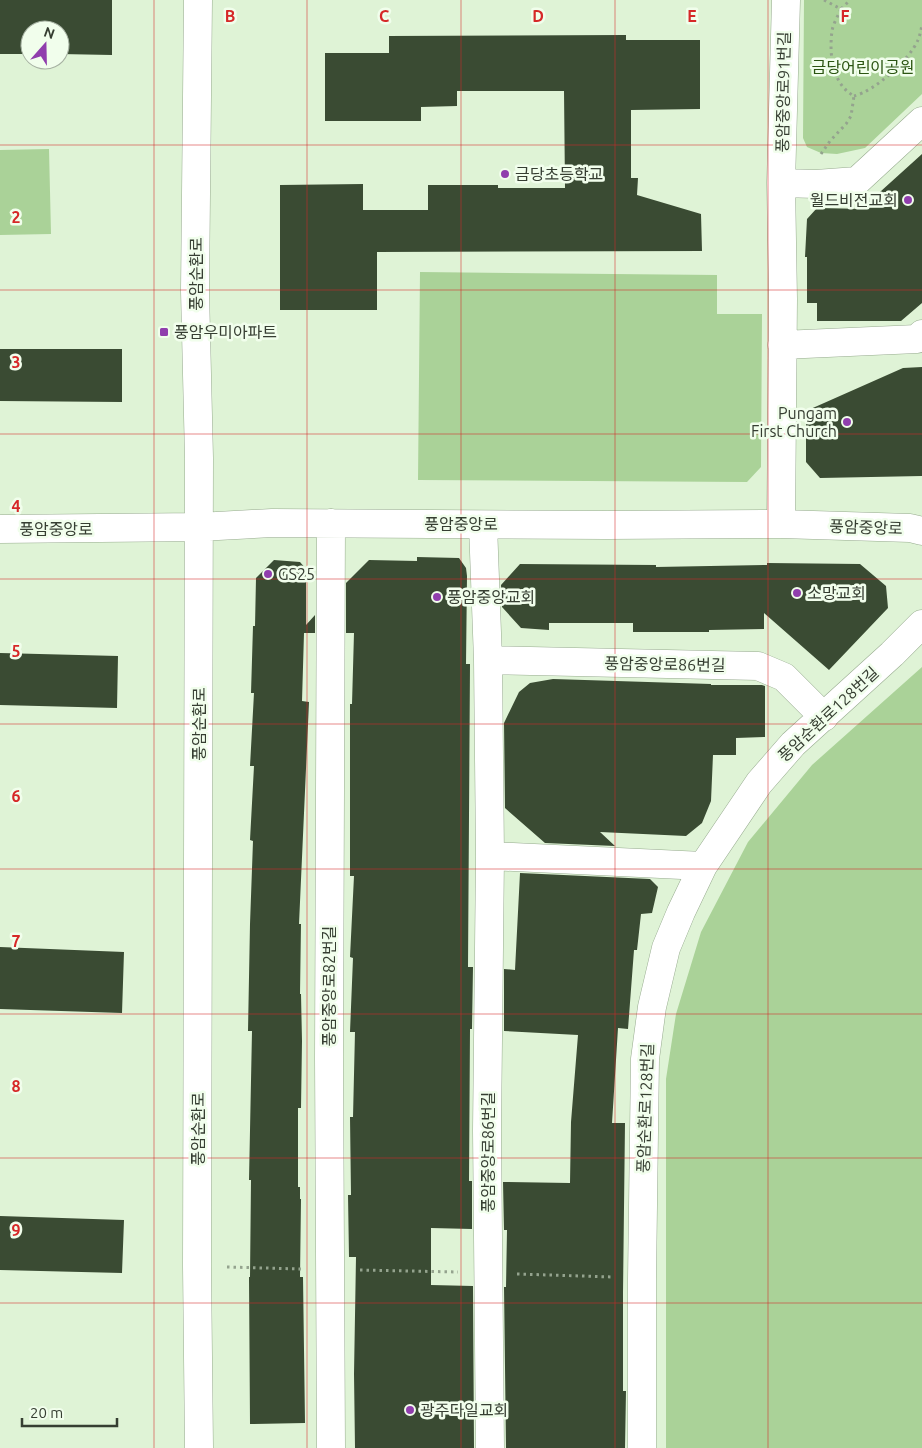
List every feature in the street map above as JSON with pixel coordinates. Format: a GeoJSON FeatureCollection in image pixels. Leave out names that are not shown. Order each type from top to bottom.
{"type":"FeatureCollection","features":[{"type":"Feature","properties":{"kind":"street","name":"풍암순환로"},"geometry":{"type":"LineString","coordinates":[[198,0],[195,291],[200,458],[197,1266],[199,1448]]}},
{"type":"Feature","properties":{"kind":"street","name":"풍암중앙로91번길"},"geometry":{"type":"LineString","coordinates":[[780,524],[783,299],[781,183],[786,0]]}},
{"type":"Feature","properties":{"kind":"street"},"geometry":{"type":"LineString","coordinates":[[781,183],[816,184],[857,180],[922,121]]}},
{"type":"Feature","properties":{"kind":"street"},"geometry":{"type":"LineString","coordinates":[[782,345],[917,340],[922,334]]}},
{"type":"Feature","properties":{"kind":"street","name":"풍암중앙로"},"geometry":{"type":"LineString","coordinates":[[0,529],[199,528],[272,524],[780,524],[910,528],[922,531]]}},
{"type":"Feature","properties":{"kind":"street","name":"풍암중앙로82번길"},"geometry":{"type":"LineString","coordinates":[[330,1448],[331,524]]}},
{"type":"Feature","properties":{"kind":"street","name":"풍암중앙로86번길"},"geometry":{"type":"LineString","coordinates":[[483,525],[488,660],[490,856],[487,1131],[490,1448]]}},
{"type":"Feature","properties":{"kind":"street","name":"풍암순환로128번길"},"geometry":{"type":"LineString","coordinates":[[642,1448],[645,1059],[652,1007],[666,948],[703,866],[759,783],[793,744],[892,654],[922,624]]}},
{"type":"Feature","properties":{"kind":"street","name":"풍암중앙로86번길"},"geometry":{"type":"LineString","coordinates":[[488,660],[758,666],[784,677],[824,717]]}},
{"type":"Feature","properties":{"kind":"street"},"geometry":{"type":"LineString","coordinates":[[490,856],[703,866]]}},
{"type":"Feature","properties":{"kind":"path"},"geometry":{"type":"LineString","coordinates":[[824,0],[841,9]]}},
{"type":"Feature","properties":{"kind":"path"},"geometry":{"type":"LineString","coordinates":[[850,0],[841,9],[832,30],[834,68],[841,85],[854,96]]}},
{"type":"Feature","properties":{"kind":"path"},"geometry":{"type":"LineString","coordinates":[[854,96],[870,90],[880,83],[901,63],[917,42],[922,25]]}},
{"type":"Feature","properties":{"kind":"path"},"geometry":{"type":"LineString","coordinates":[[816,184],[822,153],[851,116],[854,96]]}},
{"type":"Feature","properties":{"kind":"path"},"geometry":{"type":"LineString","coordinates":[[197,1266],[488,1273],[642,1279]]}},
{"type":"Feature","properties":{"kind":"green space","name":"금당어린이공원"},"geometry":{"type":"Polygon","coordinates":[[[804,0],[922,0],[922,94],[865,148],[837,154],[821,153],[807,147],[803,138],[804,0]]]}},
{"type":"Feature","properties":{"kind":"green space"},"geometry":{"type":"Polygon","coordinates":[[[49,149],[51,234],[0,235],[0,150],[49,149]]]}},
{"type":"Feature","properties":{"kind":"green space"},"geometry":{"type":"Polygon","coordinates":[[[420,272],[717,275],[717,314],[762,314],[761,467],[747,482],[418,480],[420,272]]]}},
{"type":"Feature","properties":{"kind":"green space"},"geometry":{"type":"Polygon","coordinates":[[[922,667],[922,1448],[666,1448],[666,1079],[676,1014],[701,932],[748,842],[812,765],[922,667]]]}},
{"type":"Feature","properties":{"kind":"building"},"geometry":{"type":"Polygon","coordinates":[[[0,0],[112,0],[112,55],[70,54],[70,20],[20,20],[20,54],[0,54],[0,0]]]}},
{"type":"Feature","properties":{"kind":"building"},"geometry":{"type":"Polygon","coordinates":[[[626,35],[626,40],[700,40],[700,109],[631,110],[631,178],[638,178],[637,195],[701,214],[702,251],[377,252],[377,310],[280,310],[280,185],[363,184],[363,210],[428,210],[428,185],[498,185],[498,188],[565,188],[564,91],[457,91],[457,106],[421,107],[421,121],[325,121],[325,53],[389,53],[389,36],[626,35]]]}},
{"type":"Feature","properties":{"kind":"building"},"geometry":{"type":"Polygon","coordinates":[[[922,154],[922,303],[901,321],[817,321],[817,303],[807,303],[807,257],[805,257],[807,219],[817,208],[867,209],[870,201],[922,154]]]}},
{"type":"Feature","properties":{"kind":"building"},"geometry":{"type":"Polygon","coordinates":[[[0,349],[122,349],[122,402],[0,401],[0,349]]]}},
{"type":"Feature","properties":{"kind":"building","name":"Pungam First Church"},"geometry":{"type":"Polygon","coordinates":[[[922,367],[922,476],[820,478],[806,462],[806,411],[903,368],[922,367]]]}},
{"type":"Feature","properties":{"kind":"building"},"geometry":{"type":"Polygon","coordinates":[[[417,557],[459,558],[466,568],[467,576],[466,664],[470,664],[468,967],[473,967],[472,1029],[470,1029],[469,1181],[472,1181],[472,1229],[431,1228],[431,1285],[473,1286],[474,1448],[355,1448],[356,1257],[349,1257],[348,1195],[351,1195],[350,1117],[353,1117],[355,1032],[350,1032],[353,958],[350,957],[354,876],[350,876],[350,704],[352,704],[354,633],[346,633],[346,583],[369,560],[417,561],[417,557]]]}},
{"type":"Feature","properties":{"kind":"building"},"geometry":{"type":"Polygon","coordinates":[[[274,560],[300,562],[306,569],[306,625],[315,615],[315,633],[304,633],[302,701],[309,702],[299,924],[301,924],[300,994],[302,1041],[301,1108],[298,1108],[298,1187],[300,1187],[301,1199],[300,1277],[303,1277],[305,1423],[250,1424],[249,1277],[251,1180],[249,1180],[252,1031],[248,1031],[253,841],[250,840],[254,766],[250,766],[254,693],[251,693],[256,578],[274,560]]]}},
{"type":"Feature","properties":{"kind":"building"},"geometry":{"type":"Polygon","coordinates":[[[767,563],[860,564],[886,586],[888,608],[829,670],[764,613],[764,629],[709,630],[709,632],[633,632],[633,623],[549,623],[549,630],[521,628],[502,607],[501,585],[520,564],[656,565],[656,567],[767,565],[767,563]]]}},
{"type":"Feature","properties":{"kind":"building"},"geometry":{"type":"Polygon","coordinates":[[[0,653],[118,656],[117,708],[0,705],[0,653]]]}},
{"type":"Feature","properties":{"kind":"building"},"geometry":{"type":"Polygon","coordinates":[[[553,679],[762,685],[765,686],[765,737],[736,738],[736,755],[713,755],[711,801],[702,823],[686,836],[600,832],[615,846],[545,843],[505,808],[504,723],[519,692],[530,683],[553,679]]]}},
{"type":"Feature","properties":{"kind":"building"},"geometry":{"type":"Polygon","coordinates":[[[520,873],[650,879],[658,887],[652,913],[641,914],[637,950],[634,950],[628,1029],[618,1028],[612,1123],[625,1123],[623,1391],[626,1391],[625,1448],[506,1448],[504,1287],[506,1287],[507,1230],[504,1230],[503,1182],[570,1183],[571,1122],[578,1035],[504,1031],[504,969],[515,970],[520,873]]]}},
{"type":"Feature","properties":{"kind":"building"},"geometry":{"type":"Polygon","coordinates":[[[0,947],[124,952],[122,1013],[0,1009],[0,947]]]}},
{"type":"Feature","properties":{"kind":"building"},"geometry":{"type":"Polygon","coordinates":[[[0,1216],[124,1220],[122,1273],[0,1270],[0,1216]]]}},
{"type":"Feature","properties":{"kind":"place","name":"금당초등학교"},"geometry":{"type":"Point","coordinates":[505,174]}},
{"type":"Feature","properties":{"kind":"place","name":"월드비전교회"},"geometry":{"type":"Point","coordinates":[908,200]}},
{"type":"Feature","properties":{"kind":"place","name":"풍암우미아파트"},"geometry":{"type":"Point","coordinates":[164,332]}},
{"type":"Feature","properties":{"kind":"place","name":"Pungam First Church"},"geometry":{"type":"Point","coordinates":[847,422]}},
{"type":"Feature","properties":{"kind":"place","name":"GS25"},"geometry":{"type":"Point","coordinates":[268,574]}},
{"type":"Feature","properties":{"kind":"place","name":"소망교회"},"geometry":{"type":"Point","coordinates":[797,593]}},
{"type":"Feature","properties":{"kind":"place","name":"풍암중앙교회"},"geometry":{"type":"Point","coordinates":[437,597]}},
{"type":"Feature","properties":{"kind":"place","name":"광주다일교회"},"geometry":{"type":"Point","coordinates":[410,1410]}}]}
